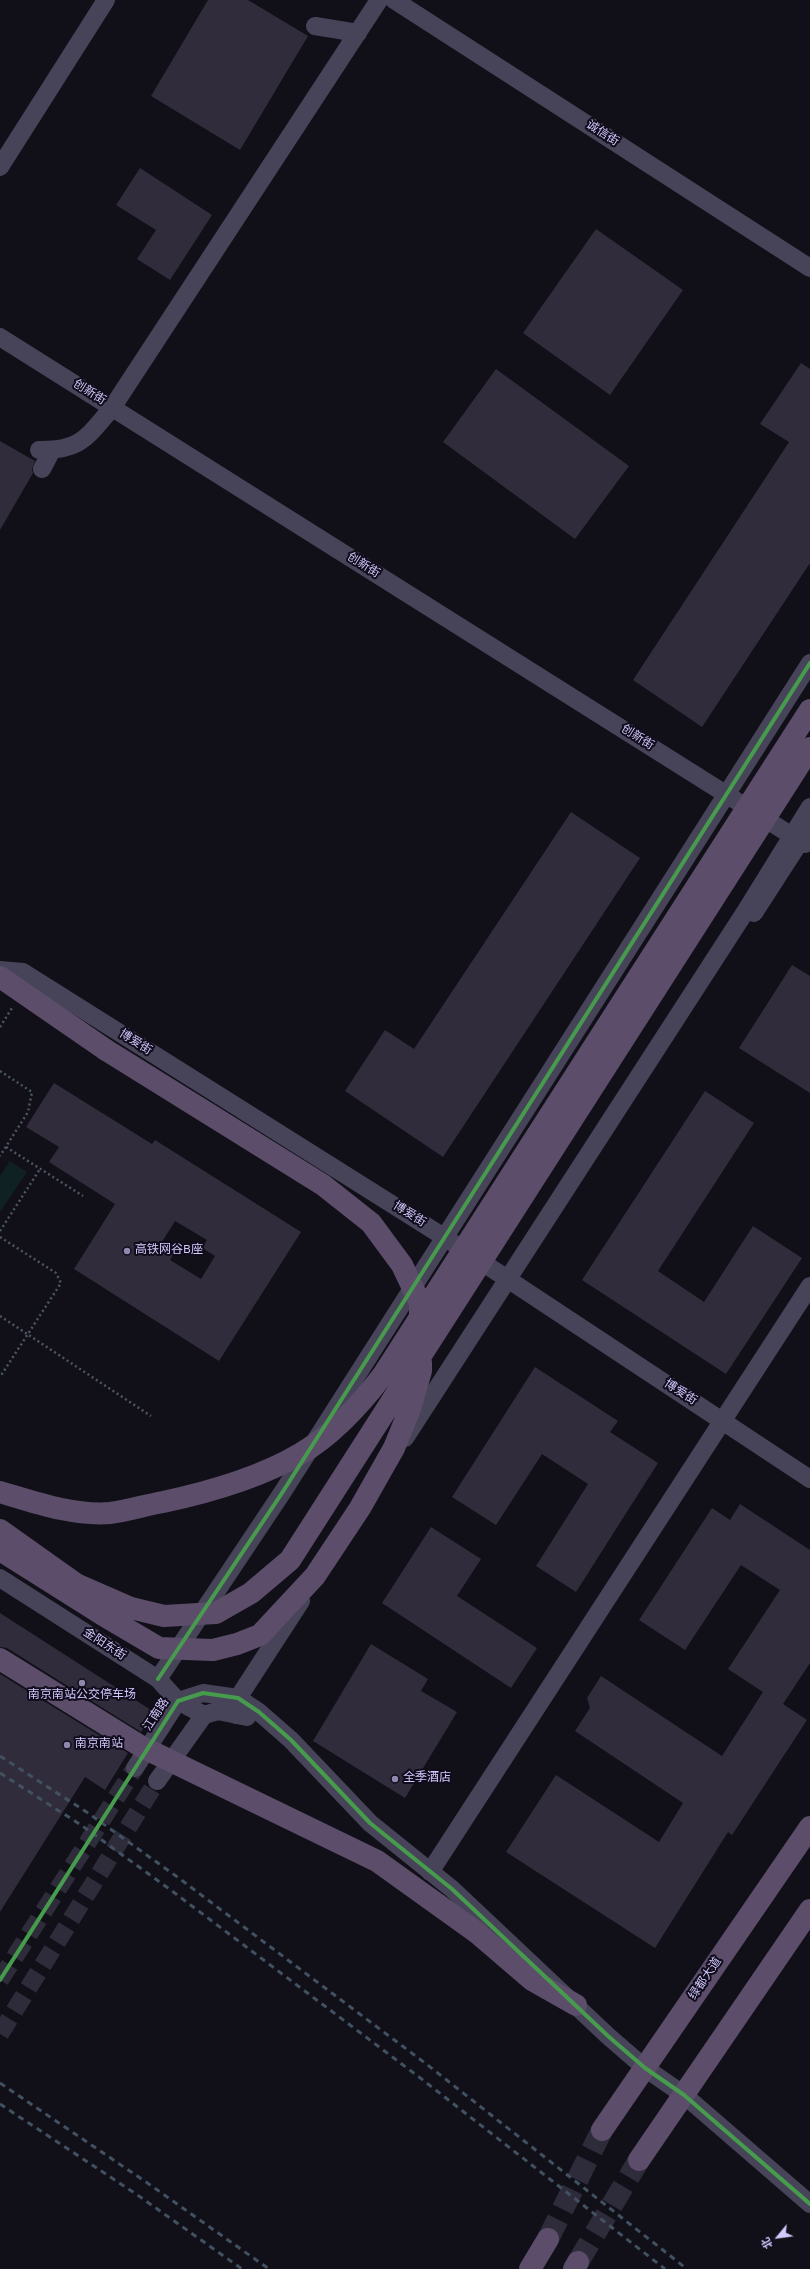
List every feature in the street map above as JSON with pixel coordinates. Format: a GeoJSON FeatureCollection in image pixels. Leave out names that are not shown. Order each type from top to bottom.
{"type":"FeatureCollection","features":[{"type":"Feature","properties":{"kind":"main road"},"geometry":{"type":"LineString","coordinates":[[0,1492],[60,1509],[109,1513],[180,1498],[216,1489],[300,1454],[330,1432],[362,1402],[383,1375],[527,1154],[810,710]]}},
{"type":"Feature","properties":{"kind":"main road"},"geometry":{"type":"LineString","coordinates":[[0,1530],[76,1584],[131,1608],[164,1616],[216,1613],[251,1593],[290,1560],[810,748]]}},
{"type":"Feature","properties":{"kind":"main road","name":"博爱街"},"geometry":{"type":"LineString","coordinates":[[0,977],[106,1050],[323,1185],[371,1223],[402,1265],[420,1303],[421,1371],[410,1409],[394,1448],[360,1508],[315,1576],[260,1635],[237,1644],[213,1650],[159,1648],[103,1616],[0,1550]]}},
{"type":"Feature","properties":{"kind":"main road"},"geometry":{"type":"LineString","coordinates":[[0,1659],[142,1747],[377,1861],[476,1932],[532,1980],[576,2005]]}},
{"type":"Feature","properties":{"kind":"main road","name":"绿都大道"},"geometry":{"type":"LineString","coordinates":[[602,2130],[810,1827]]}},
{"type":"Feature","properties":{"kind":"main road"},"geometry":{"type":"LineString","coordinates":[[639,2160],[810,1910]]}},
{"type":"Feature","properties":{"kind":"main road"},"geometry":{"type":"LineString","coordinates":[[530,2269],[548,2239]]}},
{"type":"Feature","properties":{"kind":"street"},"geometry":{"type":"LineString","coordinates":[[0,167],[106,0]]}},
{"type":"Feature","properties":{"kind":"street"},"geometry":{"type":"LineString","coordinates":[[42,469],[45,450],[76,446],[84,440],[112,408],[379,0]]}},
{"type":"Feature","properties":{"kind":"street","name":"诚信街"},"geometry":{"type":"LineString","coordinates":[[394,0],[810,268]]}},
{"type":"Feature","properties":{"kind":"street"},"geometry":{"type":"LineString","coordinates":[[316,26],[358,33]]}},
{"type":"Feature","properties":{"kind":"street","name":"创新街"},"geometry":{"type":"LineString","coordinates":[[0,337],[727,794],[807,838]]}},
{"type":"Feature","properties":{"kind":"street"},"geometry":{"type":"LineString","coordinates":[[158,1679],[282,1493],[810,663]]}},
{"type":"Feature","properties":{"kind":"street"},"geometry":{"type":"LineString","coordinates":[[360,1508],[742,916],[810,808]]}},
{"type":"Feature","properties":{"kind":"street"},"geometry":{"type":"LineString","coordinates":[[237,1706],[511,1282],[807,838]]}},
{"type":"Feature","properties":{"kind":"street","name":"博爱街"},"geometry":{"type":"LineString","coordinates":[[0,970],[23,972],[444,1237],[810,1479]]}},
{"type":"Feature","properties":{"kind":"street"},"geometry":{"type":"LineString","coordinates":[[430,1872],[810,1286]]}},
{"type":"Feature","properties":{"kind":"street","name":"金阳东街"},"geometry":{"type":"LineString","coordinates":[[0,1578],[158,1679],[178,1701],[204,1714]]}},
{"type":"Feature","properties":{"kind":"street","name":"江南路"},"geometry":{"type":"LineString","coordinates":[[135,1768],[178,1701],[203,1693],[237,1706],[259,1712],[291,1740],[370,1823],[481,1916],[645,2068],[684,2094],[810,2204]]}},
{"type":"Feature","properties":{"kind":"street","name":"江南路"},"geometry":{"type":"LineString","coordinates":[[204,1714],[237,1706]]}},
{"type":"Feature","properties":{"kind":"street"},"geometry":{"type":"LineString","coordinates":[[157,1781],[204,1714]]}},
{"type":"Feature","properties":{"kind":"path"},"geometry":{"type":"LineString","coordinates":[[0,1027],[14,1005],[10,1002]]}},
{"type":"Feature","properties":{"kind":"path"},"geometry":{"type":"LineString","coordinates":[[0,1071],[32,1092],[28,1112],[0,1156]]}},
{"type":"Feature","properties":{"kind":"path"},"geometry":{"type":"LineString","coordinates":[[6,1147],[83,1196]]}},
{"type":"Feature","properties":{"kind":"path"},"geometry":{"type":"LineString","coordinates":[[0,1231],[40,1169]]}},
{"type":"Feature","properties":{"kind":"path"},"geometry":{"type":"LineString","coordinates":[[0,1237],[56,1273],[61,1283],[0,1377]]}},
{"type":"Feature","properties":{"kind":"path"},"geometry":{"type":"LineString","coordinates":[[0,1316],[151,1416]]}},
{"type":"Feature","properties":{"kind":"shaded area"},"geometry":{"type":"Polygon","coordinates":[[[10,1161],[27,1172],[0,1212],[0,1176],[10,1161]]]}},
{"type":"Feature","properties":{"kind":"building"},"geometry":{"type":"Polygon","coordinates":[[[208,0],[248,0],[308,36],[240,150],[151,96],[208,0]]]}},
{"type":"Feature","properties":{"kind":"building"},"geometry":{"type":"Polygon","coordinates":[[[140,168],[212,215],[170,280],[137,259],[156,230],[116,205],[140,168]]]}},
{"type":"Feature","properties":{"kind":"building"},"geometry":{"type":"Polygon","coordinates":[[[596,229],[683,290],[610,395],[523,333],[596,229]]]}},
{"type":"Feature","properties":{"kind":"building"},"geometry":{"type":"Polygon","coordinates":[[[801,363],[810,369],[810,563],[702,727],[633,680],[789,442],[760,424],[801,363]]]}},
{"type":"Feature","properties":{"kind":"building"},"geometry":{"type":"Polygon","coordinates":[[[496,369],[629,466],[575,539],[443,442],[496,369]]]}},
{"type":"Feature","properties":{"kind":"building"},"geometry":{"type":"Polygon","coordinates":[[[0,441],[35,461],[32,469],[33,473],[0,530],[0,441]]]}},
{"type":"Feature","properties":{"kind":"building"},"geometry":{"type":"Polygon","coordinates":[[[571,812],[640,858],[443,1157],[345,1091],[385,1030],[414,1049],[571,812]]]}},
{"type":"Feature","properties":{"kind":"building"},"geometry":{"type":"Polygon","coordinates":[[[792,965],[810,976],[810,1093],[739,1048],[792,965]]]}},
{"type":"Feature","properties":{"kind":"building","name":"高铁网谷B座"},"geometry":{"type":"Polygon","coordinates":[[[54,1083],[152,1144],[155,1140],[301,1232],[219,1361],[74,1269],[115,1204],[49,1162],[59,1147],[26,1127],[54,1083]],[[175,1221],[160,1245],[174,1253],[170,1260],[201,1279],[215,1256],[202,1248],[207,1240],[175,1221]]]}},
{"type":"Feature","properties":{"kind":"building"},"geometry":{"type":"Polygon","coordinates":[[[705,1091],[754,1123],[658,1271],[704,1302],[753,1226],[802,1258],[726,1374],[582,1280],[705,1091]]]}},
{"type":"Feature","properties":{"kind":"building"},"geometry":{"type":"Polygon","coordinates":[[[535,1367],[618,1421],[610,1432],[658,1463],[576,1592],[536,1566],[588,1484],[542,1454],[496,1525],[452,1497],[535,1367]]]}},
{"type":"Feature","properties":{"kind":"building"},"geometry":{"type":"Polygon","coordinates":[[[740,1504],[810,1550],[810,1663],[783,1704],[807,1720],[732,1835],[728,1832],[655,1948],[506,1852],[556,1775],[659,1842],[683,1803],[575,1731],[590,1708],[587,1698],[601,1676],[722,1756],[763,1692],[728,1669],[780,1590],[741,1565],[685,1650],[639,1620],[712,1508],[730,1520],[740,1504]]]}},
{"type":"Feature","properties":{"kind":"building"},"geometry":{"type":"Polygon","coordinates":[[[431,1527],[481,1559],[457,1596],[537,1648],[511,1688],[382,1603],[431,1527]]]}},
{"type":"Feature","properties":{"kind":"building"},"geometry":{"type":"Polygon","coordinates":[[[0,1613],[154,1712],[141,1732],[7,1648],[0,1647],[0,1613]]]}},
{"type":"Feature","properties":{"kind":"building"},"geometry":{"type":"Polygon","coordinates":[[[371,1644],[428,1679],[421,1691],[457,1712],[405,1798],[313,1741],[371,1644]]]}},
{"type":"Feature","properties":{"kind":"building","name":"南京南站"},"geometry":{"type":"Polygon","coordinates":[[[0,1674],[128,1753],[105,1790],[85,1777],[0,1912],[0,1674]]]}},
{"type":"Feature","properties":{"kind":"tunnel"},"geometry":{"type":"LineString","coordinates":[[0,1980],[135,1768]]}},
{"type":"Feature","properties":{"kind":"tunnel"},"geometry":{"type":"LineString","coordinates":[[0,2034],[157,1781]]}},
{"type":"Feature","properties":{"kind":"tunnel"},"geometry":{"type":"LineString","coordinates":[[548,2239],[602,2130]]}},
{"type":"Feature","properties":{"kind":"tunnel"},"geometry":{"type":"LineString","coordinates":[[578,2262],[639,2160]]}},
{"type":"Feature","properties":{"kind":"railway"},"geometry":{"type":"LineString","coordinates":[[0,1756],[88,1813],[176,1876],[425,2063],[687,2269]]}},
{"type":"Feature","properties":{"kind":"railway"},"geometry":{"type":"LineString","coordinates":[[0,1773],[81,1825],[168,1888],[419,2077],[665,2269]]}},
{"type":"Feature","properties":{"kind":"railway"},"geometry":{"type":"LineString","coordinates":[[0,2083],[146,2182],[269,2269]]}},
{"type":"Feature","properties":{"kind":"railway"},"geometry":{"type":"LineString","coordinates":[[0,2104],[136,2194],[242,2269]]}},
{"type":"Feature","properties":{"kind":"cycle path"},"geometry":{"type":"LineString","coordinates":[[158,1679],[282,1493],[810,663]]}},
{"type":"Feature","properties":{"kind":"cycle path"},"geometry":{"type":"LineString","coordinates":[[0,1980],[178,1701],[203,1693],[238,1698],[259,1712],[291,1740],[370,1823],[452,1889],[608,2036],[645,2068],[684,2095],[810,2204]]}},
{"type":"Feature","properties":{"kind":"place","name":"高铁网谷B座"},"geometry":{"type":"Point","coordinates":[127,1251]}},
{"type":"Feature","properties":{"kind":"place","name":"南京南站公交停车场"},"geometry":{"type":"Point","coordinates":[82,1683]}},
{"type":"Feature","properties":{"kind":"place","name":"南京南站"},"geometry":{"type":"Point","coordinates":[67,1745]}},
{"type":"Feature","properties":{"kind":"place","name":"全季酒店"},"geometry":{"type":"Point","coordinates":[395,1779]}}]}
